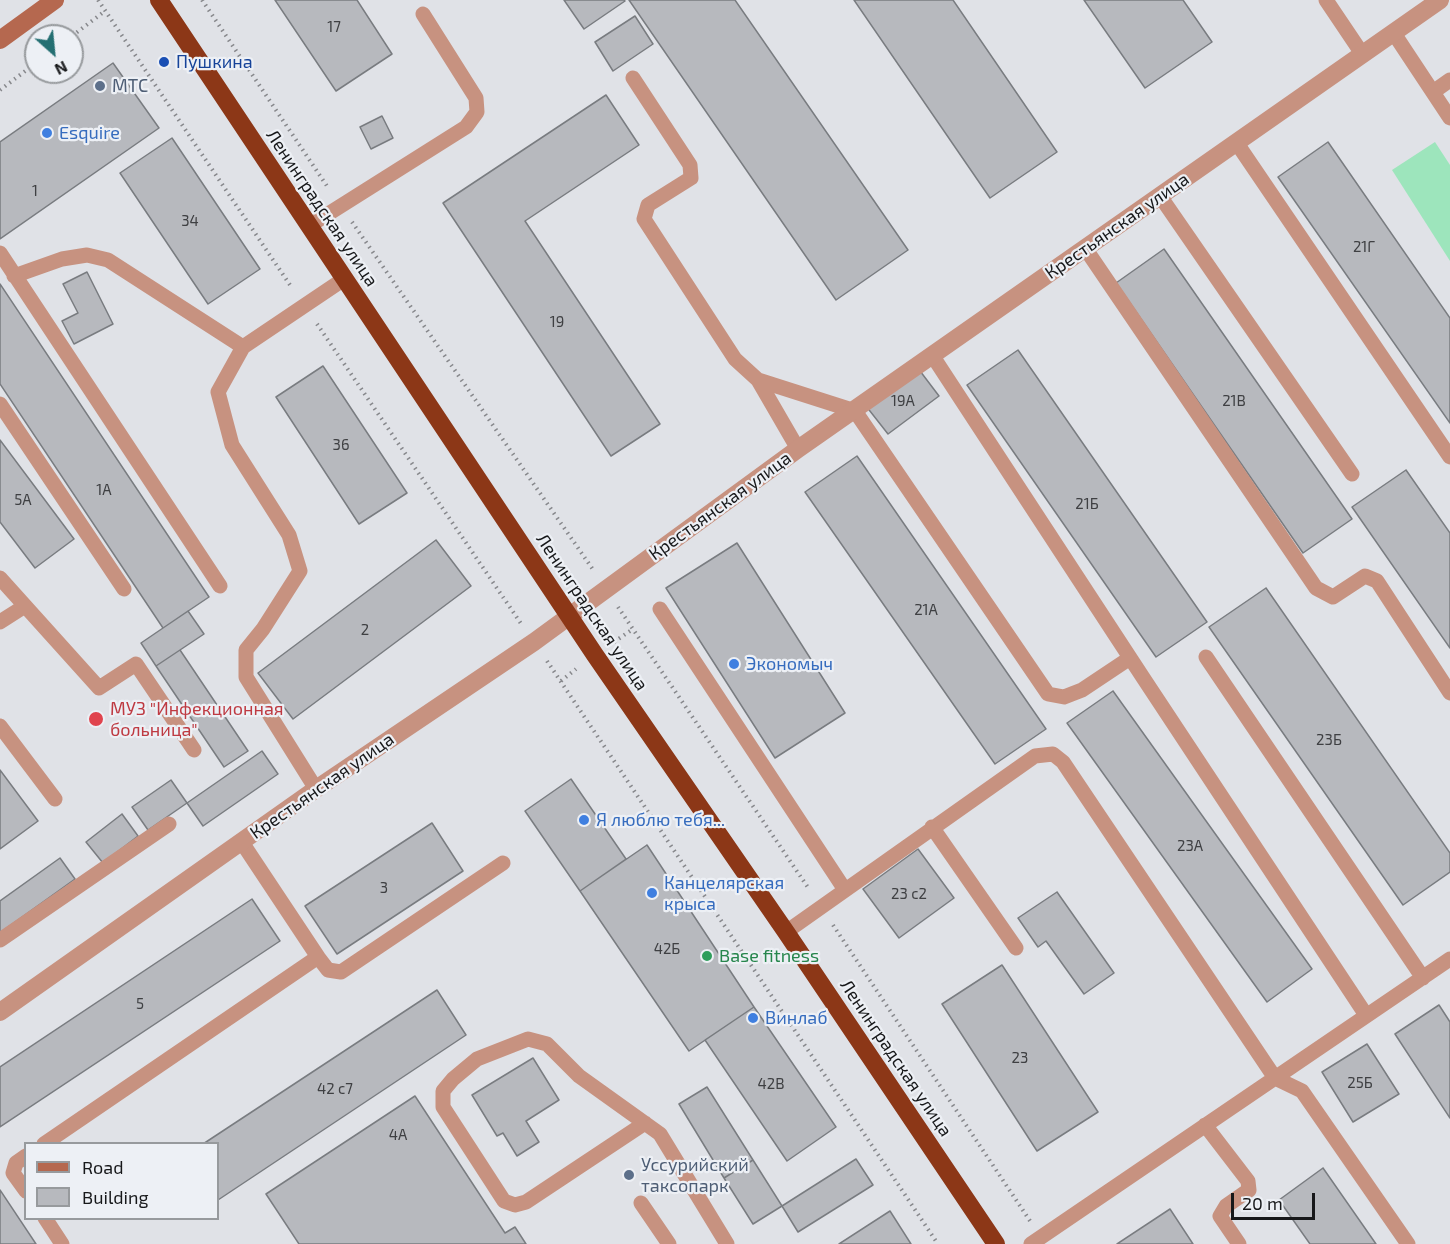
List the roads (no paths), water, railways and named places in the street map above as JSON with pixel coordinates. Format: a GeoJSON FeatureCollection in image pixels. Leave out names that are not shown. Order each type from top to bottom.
{"type":"FeatureCollection","features":[{"type":"Feature","properties":{"kind":"highway","name":"Ленинградская улица"},"geometry":{"type":"LineString","coordinates":[[159,0],[570,616],[996,1244]]}},
{"type":"Feature","properties":{"kind":"main road"},"geometry":{"type":"LineString","coordinates":[[0,40],[55,0]]}},
{"type":"Feature","properties":{"kind":"street","name":"Крестьянская улица"},"geometry":{"type":"LineString","coordinates":[[0,1012],[316,789],[570,616],[798,449],[1440,0]]}},
{"type":"Feature","properties":{"kind":"lane"},"geometry":{"type":"LineString","coordinates":[[1326,0],[1363,55]]}},
{"type":"Feature","properties":{"kind":"lane"},"geometry":{"type":"LineString","coordinates":[[309,226],[466,127],[477,112],[476,98],[423,14]]}},
{"type":"Feature","properties":{"kind":"lane"},"geometry":{"type":"LineString","coordinates":[[1393,32],[1450,117]]}},
{"type":"Feature","properties":{"kind":"lane"},"geometry":{"type":"LineString","coordinates":[[633,78],[690,165],[691,178],[648,205],[644,219],[735,359],[758,380],[798,449]]}},
{"type":"Feature","properties":{"kind":"lane"},"geometry":{"type":"LineString","coordinates":[[1433,92],[1450,80]]}},
{"type":"Feature","properties":{"kind":"lane"},"geometry":{"type":"LineString","coordinates":[[1236,142],[1450,457]]}},
{"type":"Feature","properties":{"kind":"lane"},"geometry":{"type":"LineString","coordinates":[[1160,196],[1352,474]]}},
{"type":"Feature","properties":{"kind":"lane"},"geometry":{"type":"LineString","coordinates":[[1085,248],[1316,588],[1333,597],[1365,576],[1377,581],[1450,693]]}},
{"type":"Feature","properties":{"kind":"lane"},"geometry":{"type":"LineString","coordinates":[[0,253],[220,586]]}},
{"type":"Feature","properties":{"kind":"lane"},"geometry":{"type":"LineString","coordinates":[[14,276],[62,259],[87,255],[108,260],[243,347]]}},
{"type":"Feature","properties":{"kind":"lane"},"geometry":{"type":"LineString","coordinates":[[316,789],[246,677],[246,650],[263,629],[300,571],[289,535],[232,445],[218,392],[243,347],[344,279]]}},
{"type":"Feature","properties":{"kind":"lane"},"geometry":{"type":"LineString","coordinates":[[932,355],[1366,1015]]}},
{"type":"Feature","properties":{"kind":"lane"},"geometry":{"type":"LineString","coordinates":[[758,380],[855,411],[1048,694],[1064,696],[1082,690],[1130,658]]}},
{"type":"Feature","properties":{"kind":"lane"},"geometry":{"type":"LineString","coordinates":[[0,404],[124,588]]}},
{"type":"Feature","properties":{"kind":"lane"},"geometry":{"type":"LineString","coordinates":[[0,578],[99,688],[136,664],[194,750]]}},
{"type":"Feature","properties":{"kind":"lane"},"geometry":{"type":"LineString","coordinates":[[0,622],[25,606]]}},
{"type":"Feature","properties":{"kind":"lane"},"geometry":{"type":"LineString","coordinates":[[660,609],[845,890]]}},
{"type":"Feature","properties":{"kind":"lane"},"geometry":{"type":"LineString","coordinates":[[1206,657],[1423,978]]}},
{"type":"Feature","properties":{"kind":"lane"},"geometry":{"type":"LineString","coordinates":[[0,726],[55,799]]}},
{"type":"Feature","properties":{"kind":"lane"},"geometry":{"type":"LineString","coordinates":[[786,932],[1035,756],[1053,754],[1064,762],[1275,1078],[1302,1091],[1408,1244]]}},
{"type":"Feature","properties":{"kind":"lane"},"geometry":{"type":"LineString","coordinates":[[0,940],[169,824]]}},
{"type":"Feature","properties":{"kind":"lane"},"geometry":{"type":"LineString","coordinates":[[932,827],[1016,948]]}},
{"type":"Feature","properties":{"kind":"lane"},"geometry":{"type":"LineString","coordinates":[[242,841],[318,957],[328,970],[341,972],[503,863]]}},
{"type":"Feature","properties":{"kind":"lane"},"geometry":{"type":"LineString","coordinates":[[45,1142],[318,957]]}},
{"type":"Feature","properties":{"kind":"lane"},"geometry":{"type":"LineString","coordinates":[[1036,1241],[1366,1015],[1449,963]]}},
{"type":"Feature","properties":{"kind":"lane"},"geometry":{"type":"LineString","coordinates":[[645,1123],[526,1202],[515,1205],[504,1201],[443,1107],[443,1091],[453,1078],[477,1059],[528,1038],[547,1044],[579,1076],[645,1123],[660,1134],[727,1244]]}},
{"type":"Feature","properties":{"kind":"lane"},"geometry":{"type":"LineString","coordinates":[[1205,1125],[1248,1181],[1249,1190],[1226,1206],[1221,1216],[1239,1244]]}},
{"type":"Feature","properties":{"kind":"lane"},"geometry":{"type":"LineString","coordinates":[[24,1157],[16,1163],[13,1173],[24,1188]]}},
{"type":"Feature","properties":{"kind":"lane"},"geometry":{"type":"LineString","coordinates":[[641,1203],[669,1244]]}},
{"type":"Feature","properties":{"kind":"lane"},"geometry":{"type":"LineString","coordinates":[[46,1220],[62,1244]]}},
{"type":"Feature","properties":{"kind":"place","name":"Пушкина"},"geometry":{"type":"Point","coordinates":[164,62]}},
{"type":"Feature","properties":{"kind":"place","name":"МТС"},"geometry":{"type":"Point","coordinates":[100,86]}},
{"type":"Feature","properties":{"kind":"place","name":"Esquire"},"geometry":{"type":"Point","coordinates":[47,133]}},
{"type":"Feature","properties":{"kind":"place","name":"Экономыч"},"geometry":{"type":"Point","coordinates":[734,664]}},
{"type":"Feature","properties":{"kind":"place","name":"МУЗ \"Инфекционная больница\""},"geometry":{"type":"Point","coordinates":[96,719]}},
{"type":"Feature","properties":{"kind":"place","name":"Я люблю тебя..."},"geometry":{"type":"Point","coordinates":[584,820]}},
{"type":"Feature","properties":{"kind":"place","name":"Канцелярская крыса"},"geometry":{"type":"Point","coordinates":[652,893]}},
{"type":"Feature","properties":{"kind":"place","name":"Base fitness"},"geometry":{"type":"Point","coordinates":[707,956]}},
{"type":"Feature","properties":{"kind":"place","name":"Винлаб"},"geometry":{"type":"Point","coordinates":[753,1018]}},
{"type":"Feature","properties":{"kind":"place","name":"Уссурийский таксопарк"},"geometry":{"type":"Point","coordinates":[629,1175]}}]}
